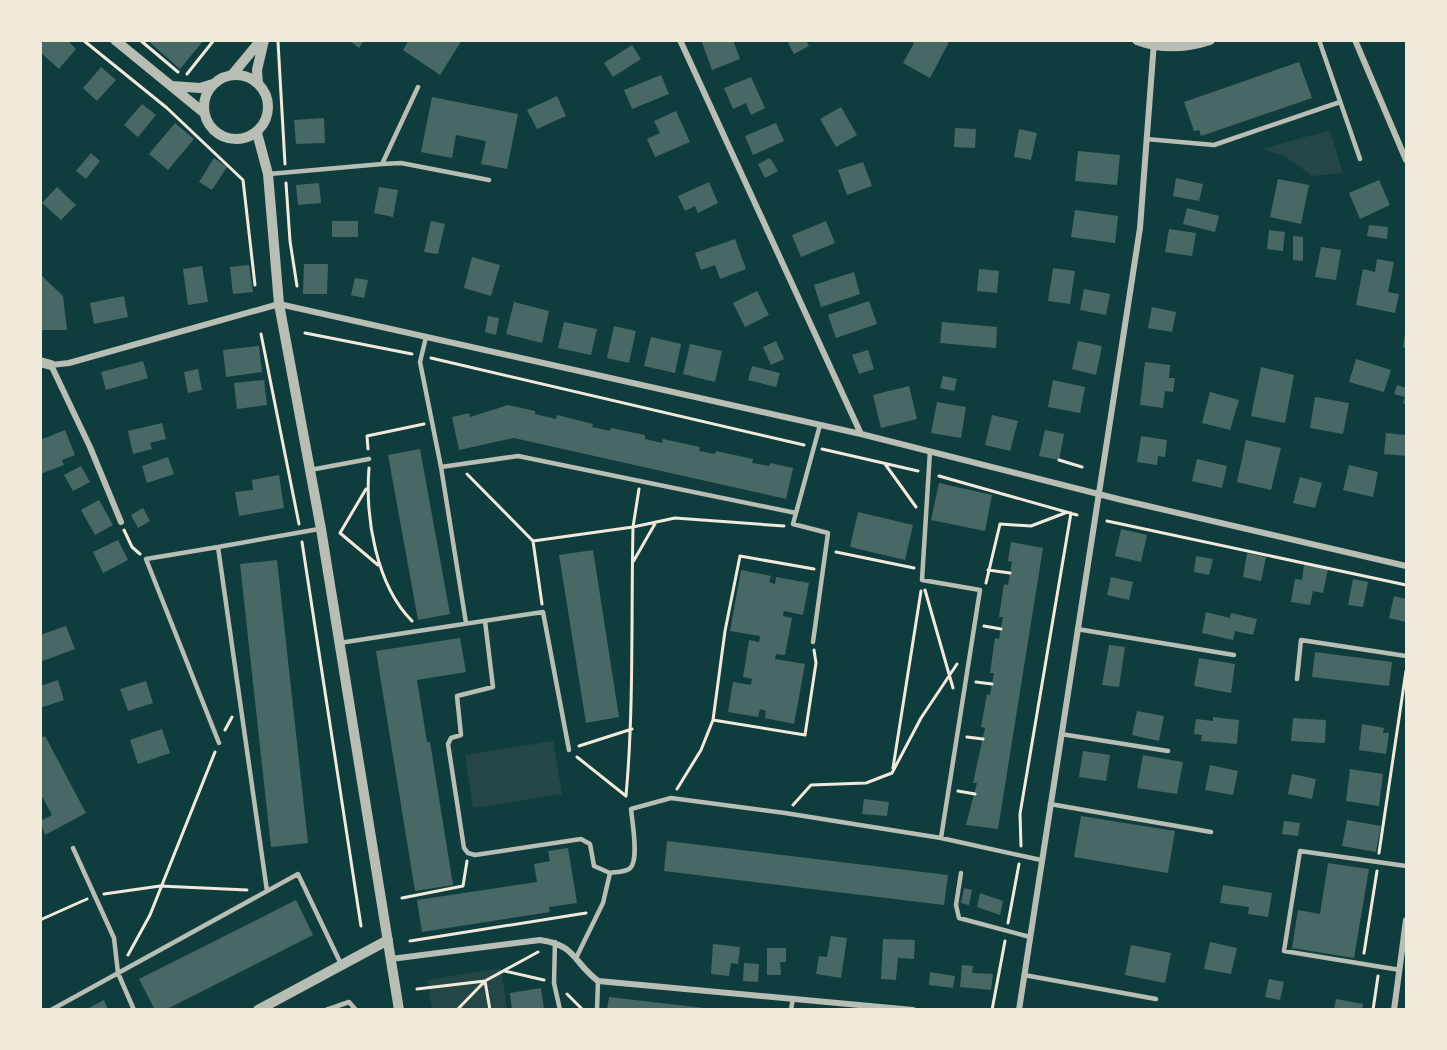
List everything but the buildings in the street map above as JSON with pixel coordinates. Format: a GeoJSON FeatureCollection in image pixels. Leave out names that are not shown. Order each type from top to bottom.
{"type":"FeatureCollection","features":[{"type":"Feature","properties":{"kind":"street"},"geometry":{"type":"LineString","coordinates":[[115,40],[203,112]]}},
{"type":"Feature","properties":{"kind":"street"},"geometry":{"type":"LineString","coordinates":[[172,86],[200,88],[232,75],[262,40]]}},
{"type":"Feature","properties":{"kind":"street"},"geometry":{"type":"LineString","coordinates":[[213,84],[205,97],[203,112],[208,125],[218,135],[232,140],[245,139],[257,133],[267,116],[268,104],[258,84],[257,70],[262,40]]}},
{"type":"Feature","properties":{"kind":"street"},"geometry":{"type":"LineString","coordinates":[[680,40],[861,434]]}},
{"type":"Feature","properties":{"kind":"street"},"geometry":{"type":"LineString","coordinates":[[1137,40],[1172,47],[1210,40]]}},
{"type":"Feature","properties":{"kind":"street"},"geometry":{"type":"LineString","coordinates":[[1355,40],[1407,160]]}},
{"type":"Feature","properties":{"kind":"street"},"geometry":{"type":"LineString","coordinates":[[1019,1010],[1097,494],[1140,228],[1154,43]]}},
{"type":"Feature","properties":{"kind":"street"},"geometry":{"type":"LineString","coordinates":[[232,75],[243,76],[258,84]]}},
{"type":"Feature","properties":{"kind":"street"},"geometry":{"type":"LineString","coordinates":[[257,133],[268,174],[279,304],[321,529],[399,1010]]}},
{"type":"Feature","properties":{"kind":"street"},"geometry":{"type":"LineString","coordinates":[[121,522],[90,447],[46,363],[69,363],[279,304],[861,434],[1097,494],[1407,566]]}},
{"type":"Feature","properties":{"kind":"street"},"geometry":{"type":"LineString","coordinates":[[1394,1010],[1407,920]]}},
{"type":"Feature","properties":{"kind":"street"},"geometry":{"type":"LineString","coordinates":[[258,1010],[388,940]]}},
{"type":"Feature","properties":{"kind":"street"},"geometry":{"type":"LineString","coordinates":[[391,958],[540,940],[555,942],[567,948],[585,971],[598,981],[913,1010]]}},
{"type":"Feature","properties":{"kind":"lane"},"geometry":{"type":"LineString","coordinates":[[1319,40],[1360,159]]}},
{"type":"Feature","properties":{"kind":"lane"},"geometry":{"type":"LineString","coordinates":[[382,164],[418,87]]}},
{"type":"Feature","properties":{"kind":"lane"},"geometry":{"type":"LineString","coordinates":[[1146,139],[1214,145],[1340,102]]}},
{"type":"Feature","properties":{"kind":"lane"},"geometry":{"type":"LineString","coordinates":[[268,174],[401,163],[489,180]]}},
{"type":"Feature","properties":{"kind":"lane"},"geometry":{"type":"LineString","coordinates":[[426,337],[420,362],[441,467],[466,624]]}},
{"type":"Feature","properties":{"kind":"lane"},"geometry":{"type":"LineString","coordinates":[[813,642],[828,533],[793,524],[820,425]]}},
{"type":"Feature","properties":{"kind":"lane"},"geometry":{"type":"LineString","coordinates":[[930,452],[922,580],[980,590],[941,838]]}},
{"type":"Feature","properties":{"kind":"lane"},"geometry":{"type":"LineString","coordinates":[[441,467],[518,456],[796,513]]}},
{"type":"Feature","properties":{"kind":"lane"},"geometry":{"type":"LineString","coordinates":[[310,470],[369,459]]}},
{"type":"Feature","properties":{"kind":"lane"},"geometry":{"type":"LineString","coordinates":[[219,743],[146,559],[321,529]]}},
{"type":"Feature","properties":{"kind":"lane"},"geometry":{"type":"LineString","coordinates":[[218,547],[267,891]]}},
{"type":"Feature","properties":{"kind":"lane"},"geometry":{"type":"LineString","coordinates":[[339,643],[543,612],[568,750]]}},
{"type":"Feature","properties":{"kind":"lane"},"geometry":{"type":"LineString","coordinates":[[485,621],[493,687],[457,696],[461,735],[449,740],[448,744],[464,848],[468,853],[475,855],[582,839],[590,844],[594,866],[610,873],[628,870],[633,865],[635,856],[630,809],[671,798],[786,813],[941,838],[1041,860]]}},
{"type":"Feature","properties":{"kind":"lane"},"geometry":{"type":"LineString","coordinates":[[1077,629],[1234,655]]}},
{"type":"Feature","properties":{"kind":"lane"},"geometry":{"type":"LineString","coordinates":[[1297,679],[1301,640],[1407,656]]}},
{"type":"Feature","properties":{"kind":"lane"},"geometry":{"type":"LineString","coordinates":[[1061,734],[1168,751]]}},
{"type":"Feature","properties":{"kind":"lane"},"geometry":{"type":"LineString","coordinates":[[1050,804],[1211,832]]}},
{"type":"Feature","properties":{"kind":"lane"},"geometry":{"type":"LineString","coordinates":[[73,848],[114,938],[118,973],[134,1010]]}},
{"type":"Feature","properties":{"kind":"lane"},"geometry":{"type":"LineString","coordinates":[[1400,970],[1284,951],[1300,851],[1407,866]]}},
{"type":"Feature","properties":{"kind":"lane"},"geometry":{"type":"LineString","coordinates":[[576,958],[600,911],[610,873]]}},
{"type":"Feature","properties":{"kind":"lane"},"geometry":{"type":"LineString","coordinates":[[961,873],[956,905],[959,918],[1030,938]]}},
{"type":"Feature","properties":{"kind":"lane"},"geometry":{"type":"LineString","coordinates":[[51,1010],[298,874],[342,966]]}},
{"type":"Feature","properties":{"kind":"lane"},"geometry":{"type":"LineString","coordinates":[[555,942],[554,983],[560,1010]]}},
{"type":"Feature","properties":{"kind":"lane"},"geometry":{"type":"LineString","coordinates":[[1024,975],[1156,999]]}},
{"type":"Feature","properties":{"kind":"lane"},"geometry":{"type":"LineString","coordinates":[[597,1010],[598,981]]}},
{"type":"Feature","properties":{"kind":"lane"},"geometry":{"type":"LineString","coordinates":[[791,1010],[793,998]]}},
{"type":"Feature","properties":{"kind":"lane"},"geometry":{"type":"LineString","coordinates":[[326,1010],[349,1002],[356,1010]]}},
{"type":"Feature","properties":{"kind":"path"},"geometry":{"type":"LineString","coordinates":[[83,40],[167,108],[243,180],[255,285]]}},
{"type":"Feature","properties":{"kind":"path"},"geometry":{"type":"LineString","coordinates":[[140,40],[184,77],[214,40]]}},
{"type":"Feature","properties":{"kind":"path"},"geometry":{"type":"LineString","coordinates":[[305,333],[422,356],[928,473],[1077,514]]}},
{"type":"Feature","properties":{"kind":"path"},"geometry":{"type":"LineString","coordinates":[[261,334],[300,533],[361,926]]}},
{"type":"Feature","properties":{"kind":"path"},"geometry":{"type":"LineString","coordinates":[[422,630],[398,607],[378,565],[367,487],[369,459],[367,436],[432,423]]}},
{"type":"Feature","properties":{"kind":"path"},"geometry":{"type":"LineString","coordinates":[[1059,460],[1083,467]]}},
{"type":"Feature","properties":{"kind":"path"},"geometry":{"type":"LineString","coordinates":[[884,463],[926,520]]}},
{"type":"Feature","properties":{"kind":"path"},"geometry":{"type":"LineString","coordinates":[[456,464],[492,496],[533,541],[543,612]]}},
{"type":"Feature","properties":{"kind":"path"},"geometry":{"type":"LineString","coordinates":[[630,809],[626,796],[632,729],[633,527],[640,481]]}},
{"type":"Feature","properties":{"kind":"path"},"geometry":{"type":"LineString","coordinates":[[367,487],[340,533],[378,565]]}},
{"type":"Feature","properties":{"kind":"path"},"geometry":{"type":"LineString","coordinates":[[990,558],[1000,525],[1031,526],[1069,513]]}},
{"type":"Feature","properties":{"kind":"path"},"geometry":{"type":"LineString","coordinates":[[993,1010],[1020,855],[1020,814],[1069,513]]}},
{"type":"Feature","properties":{"kind":"path"},"geometry":{"type":"LineString","coordinates":[[533,541],[633,527],[675,518],[779,527],[793,524]]}},
{"type":"Feature","properties":{"kind":"path"},"geometry":{"type":"LineString","coordinates":[[1107,521],[1407,585]]}},
{"type":"Feature","properties":{"kind":"path"},"geometry":{"type":"LineString","coordinates":[[121,522],[132,547],[146,559]]}},
{"type":"Feature","properties":{"kind":"path"},"geometry":{"type":"LineString","coordinates":[[632,564],[656,522]]}},
{"type":"Feature","properties":{"kind":"path"},"geometry":{"type":"LineString","coordinates":[[825,550],[923,570]]}},
{"type":"Feature","properties":{"kind":"path"},"geometry":{"type":"LineString","coordinates":[[671,798],[701,750],[713,720],[725,631],[740,556],[822,571]]}},
{"type":"Feature","properties":{"kind":"path"},"geometry":{"type":"LineString","coordinates":[[988,570],[1010,573]]}},
{"type":"Feature","properties":{"kind":"path"},"geometry":{"type":"LineString","coordinates":[[922,580],[960,714]]}},
{"type":"Feature","properties":{"kind":"path"},"geometry":{"type":"LineString","coordinates":[[892,773],[922,580]]}},
{"type":"Feature","properties":{"kind":"path"},"geometry":{"type":"LineString","coordinates":[[980,625],[1001,628]]}},
{"type":"Feature","properties":{"kind":"path"},"geometry":{"type":"LineString","coordinates":[[713,720],[805,735],[816,663],[813,642]]}},
{"type":"Feature","properties":{"kind":"path"},"geometry":{"type":"LineString","coordinates":[[786,813],[811,785],[866,783],[892,773],[921,718],[971,644]]}},
{"type":"Feature","properties":{"kind":"path"},"geometry":{"type":"LineString","coordinates":[[1362,964],[1407,671]]}},
{"type":"Feature","properties":{"kind":"path"},"geometry":{"type":"LineString","coordinates":[[971,681],[992,684]]}},
{"type":"Feature","properties":{"kind":"path"},"geometry":{"type":"LineString","coordinates":[[118,973],[150,915],[219,743],[239,702]]}},
{"type":"Feature","properties":{"kind":"path"},"geometry":{"type":"LineString","coordinates":[[568,750],[632,729]]}},
{"type":"Feature","properties":{"kind":"path"},"geometry":{"type":"LineString","coordinates":[[962,736],[983,739]]}},
{"type":"Feature","properties":{"kind":"path"},"geometry":{"type":"LineString","coordinates":[[568,750],[626,796]]}},
{"type":"Feature","properties":{"kind":"path"},"geometry":{"type":"LineString","coordinates":[[953,790],[975,794]]}},
{"type":"Feature","properties":{"kind":"path"},"geometry":{"type":"LineString","coordinates":[[402,898],[463,886],[468,853]]}},
{"type":"Feature","properties":{"kind":"path"},"geometry":{"type":"LineString","coordinates":[[40,920],[94,895],[160,886],[267,891]]}},
{"type":"Feature","properties":{"kind":"path"},"geometry":{"type":"LineString","coordinates":[[410,941],[600,911]]}},
{"type":"Feature","properties":{"kind":"path"},"geometry":{"type":"LineString","coordinates":[[457,1010],[485,981],[555,942]]}},
{"type":"Feature","properties":{"kind":"path"},"geometry":{"type":"LineString","coordinates":[[1373,1010],[1380,967]]}},
{"type":"Feature","properties":{"kind":"path"},"geometry":{"type":"LineString","coordinates":[[505,971],[554,983]]}},
{"type":"Feature","properties":{"kind":"path"},"geometry":{"type":"LineString","coordinates":[[417,989],[485,981]]}},
{"type":"Feature","properties":{"kind":"path"},"geometry":{"type":"LineString","coordinates":[[485,981],[490,1010]]}},
{"type":"Feature","properties":{"kind":"shaded area"},"geometry":{"type":"Polygon","coordinates":[[[1330,130],[1343,173],[1312,176],[1285,156],[1262,149],[1330,130]]]}},
{"type":"Feature","properties":{"kind":"shaded area"},"geometry":{"type":"Polygon","coordinates":[[[553,741],[562,794],[473,808],[465,755],[553,741]]]}},
{"type":"Feature","properties":{"kind":"shaded area"},"geometry":{"type":"Polygon","coordinates":[[[501,968],[507,1009],[432,1009],[427,980],[501,968]]]}}]}
